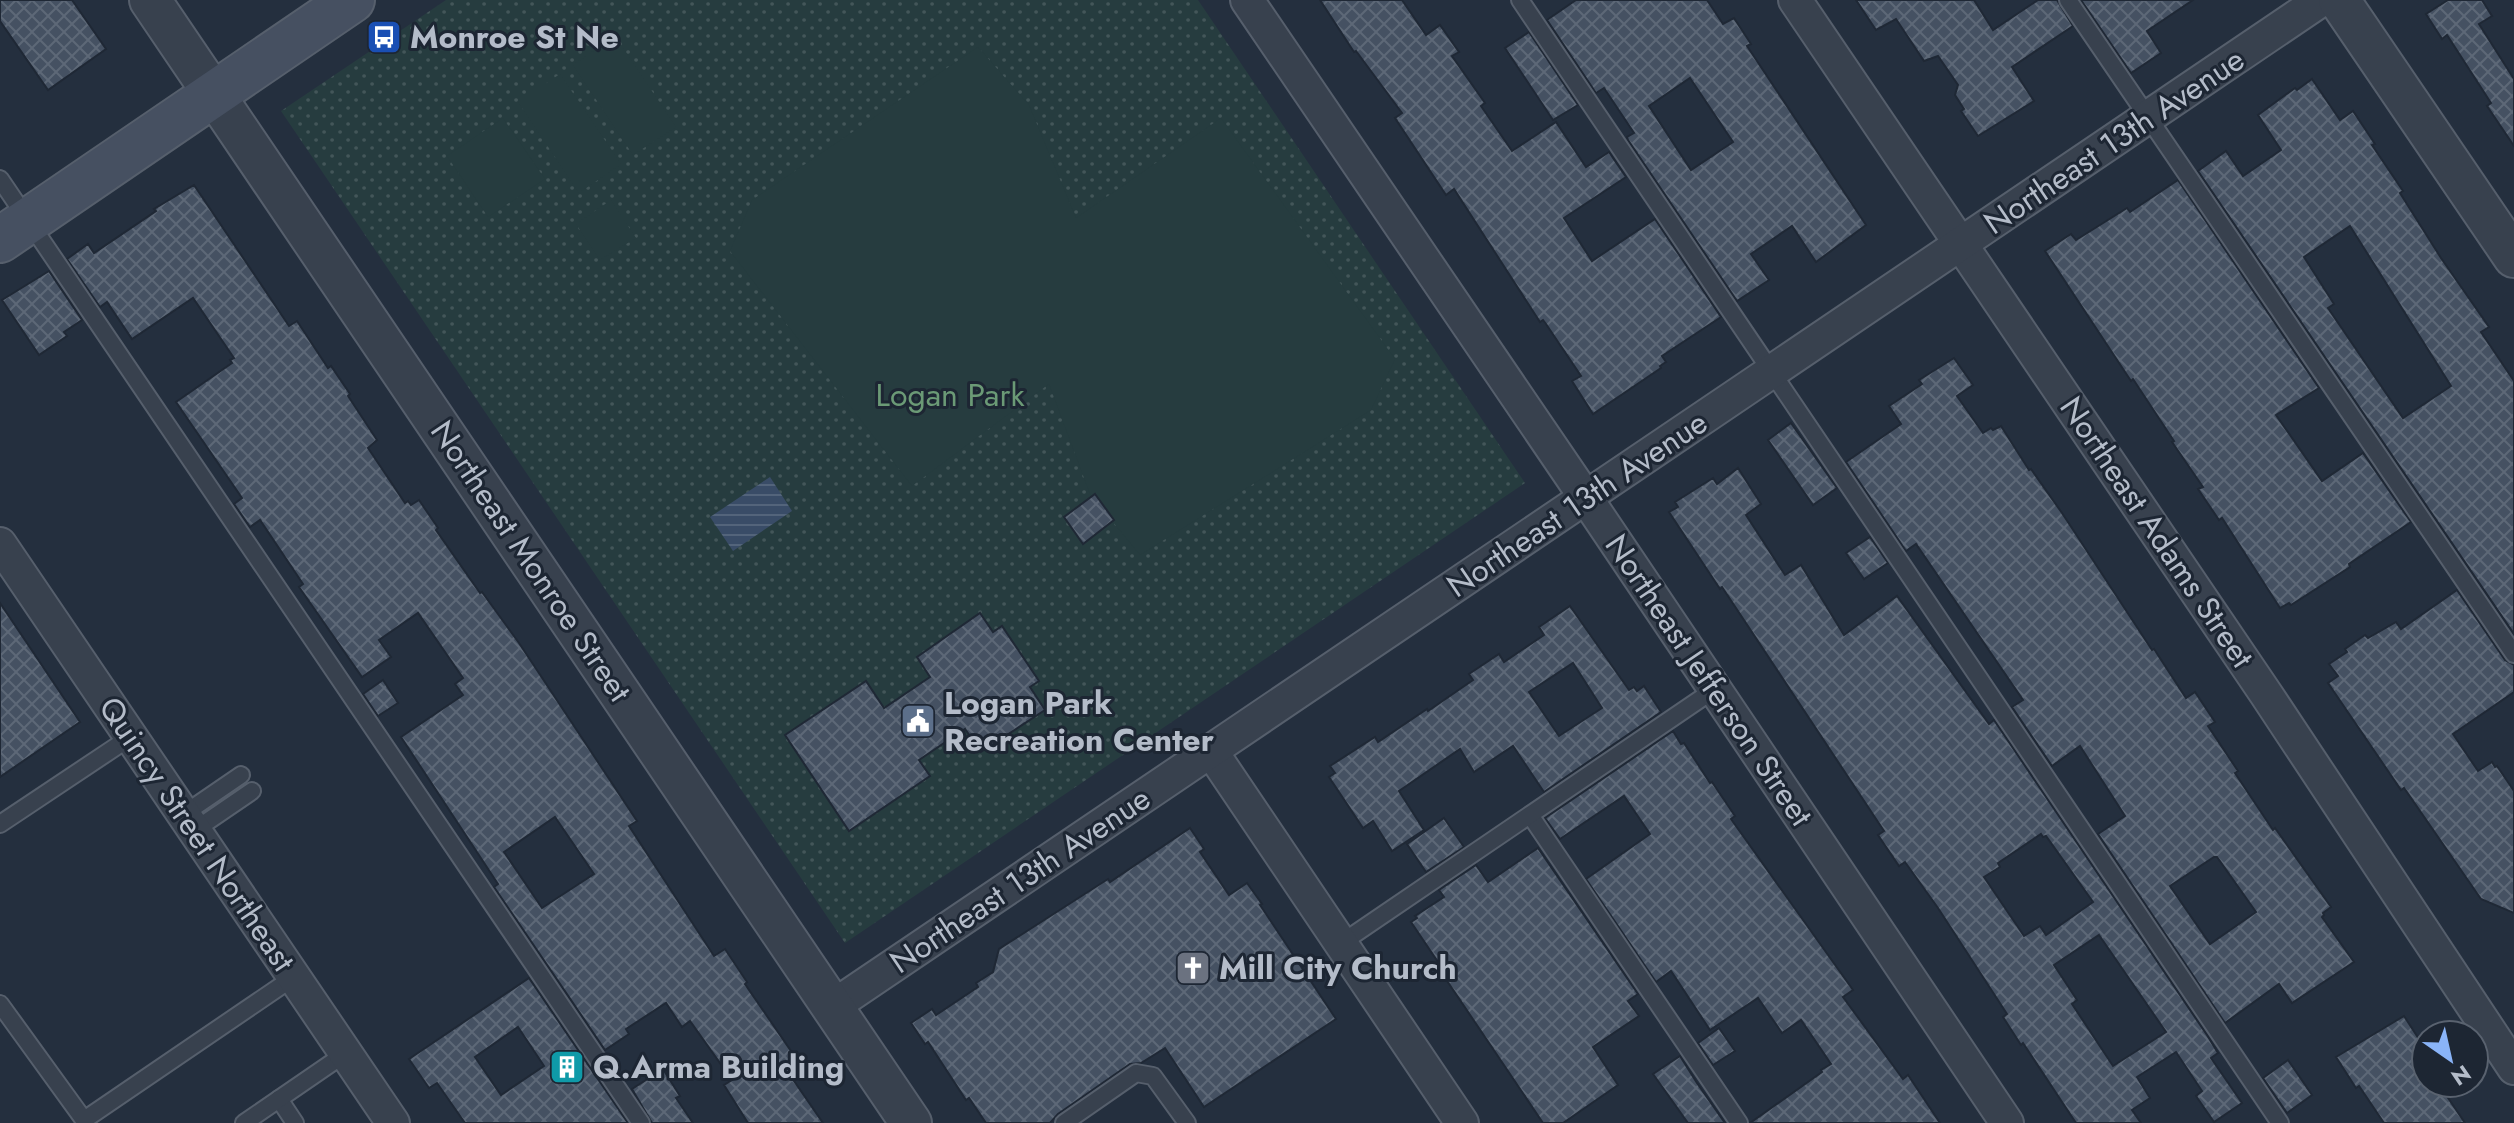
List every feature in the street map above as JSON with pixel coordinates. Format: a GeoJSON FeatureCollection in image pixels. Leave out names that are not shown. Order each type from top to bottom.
{"type":"FeatureCollection","features":[{"type":"Feature","properties":{"kind":"main road"},"geometry":{"type":"LineString","coordinates":[[14,230],[352,0]]}},
{"type":"Feature","properties":{"kind":"street","name":"Northeast Monroe Street"},"geometry":{"type":"LineString","coordinates":[[150,0],[911,1123]]}},
{"type":"Feature","properties":{"kind":"street","name":"Northeast Jefferson Street"},"geometry":{"type":"LineString","coordinates":[[1247,0],[2007,1123]]}},
{"type":"Feature","properties":{"kind":"street","name":"Northeast Adams Street"},"geometry":{"type":"LineString","coordinates":[[1795,0],[2266,694],[2514,1068]]}},
{"type":"Feature","properties":{"kind":"street","name":"Northeast 13th Avenue"},"geometry":{"type":"LineString","coordinates":[[832,1007],[2321,0]]}},
{"type":"Feature","properties":{"kind":"street"},"geometry":{"type":"LineString","coordinates":[[2339,0],[2514,257]]}},
{"type":"Feature","properties":{"kind":"street","name":"Quincy Street Northeast"},"geometry":{"type":"LineString","coordinates":[[0,544],[393,1123]]}},
{"type":"Feature","properties":{"kind":"street"},"geometry":{"type":"LineString","coordinates":[[1211,751],[1462,1123]]}},
{"type":"Feature","properties":{"kind":"lane"},"geometry":{"type":"LineString","coordinates":[[1520,0],[2280,1123]]}},
{"type":"Feature","properties":{"kind":"lane"},"geometry":{"type":"LineString","coordinates":[[2068,0],[2514,654]]}},
{"type":"Feature","properties":{"kind":"lane"},"geometry":{"type":"LineString","coordinates":[[0,179],[14,230],[641,1123]]}},
{"type":"Feature","properties":{"kind":"lane"},"geometry":{"type":"LineString","coordinates":[[1340,944],[1715,689]]}},
{"type":"Feature","properties":{"kind":"lane"},"geometry":{"type":"LineString","coordinates":[[0,824],[132,736]]}},
{"type":"Feature","properties":{"kind":"lane"},"geometry":{"type":"LineString","coordinates":[[189,822],[241,775]]}},
{"type":"Feature","properties":{"kind":"lane"},"geometry":{"type":"LineString","coordinates":[[189,822],[252,791]]}},
{"type":"Feature","properties":{"kind":"lane"},"geometry":{"type":"LineString","coordinates":[[1530,815],[1739,1123]]}},
{"type":"Feature","properties":{"kind":"lane"},"geometry":{"type":"LineString","coordinates":[[0,1004],[81,1121],[294,977]]}},
{"type":"Feature","properties":{"kind":"lane"},"geometry":{"type":"LineString","coordinates":[[244,1123],[346,1053]]}},
{"type":"Feature","properties":{"kind":"lane"},"geometry":{"type":"LineString","coordinates":[[1064,1123],[1136,1073],[1153,1076],[1187,1123]]}},
{"type":"Feature","properties":{"kind":"lane"},"geometry":{"type":"LineString","coordinates":[[279,1099],[295,1123]]}},
{"type":"Feature","properties":{"kind":"green space","name":"Logan Park"},"geometry":{"type":"Polygon","coordinates":[[[446,0],[1198,0],[1525,483],[845,943],[281,111],[446,0]]]}},
{"type":"Feature","properties":{"kind":"green space"},"geometry":{"type":"Polygon","coordinates":[[[615,36],[676,127],[633,155],[573,65],[615,36]]]}},
{"type":"Feature","properties":{"kind":"green space"},"geometry":{"type":"Polygon","coordinates":[[[978,47],[1029,105],[1076,218],[1221,118],[1395,359],[1371,410],[1140,555],[1090,494],[1049,384],[912,486],[730,251],[752,200],[978,47]]]}},
{"type":"Feature","properties":{"kind":"green space"},"geometry":{"type":"Polygon","coordinates":[[[560,74],[621,164],[579,193],[518,102],[560,74]]]}},
{"type":"Feature","properties":{"kind":"green space"},"geometry":{"type":"Polygon","coordinates":[[[503,118],[545,179],[488,217],[447,156],[503,118]]]}},
{"type":"Feature","properties":{"kind":"green space"},"geometry":{"type":"Polygon","coordinates":[[[611,200],[636,238],[600,260],[576,224],[611,200]]]}},
{"type":"Feature","properties":{"kind":"water"},"geometry":{"type":"Polygon","coordinates":[[[770,477],[792,511],[733,551],[710,517],[770,477]]]}},
{"type":"Feature","properties":{"kind":"building"},"geometry":{"type":"Polygon","coordinates":[[[0,0],[72,0],[106,49],[48,90],[0,21],[0,0]]]}},
{"type":"Feature","properties":{"kind":"building"},"geometry":{"type":"Polygon","coordinates":[[[1320,0],[1402,0],[1426,35],[1440,25],[1459,52],[1452,56],[1485,103],[1481,106],[1512,151],[1556,122],[1586,167],[1609,152],[1626,177],[1564,218],[1592,261],[1655,219],[1721,317],[1662,356],[1666,362],[1661,368],[1593,414],[1572,381],[1581,376],[1543,320],[1540,322],[1454,189],[1446,195],[1395,118],[1402,113],[1354,52],[1320,0]]]}},
{"type":"Feature","properties":{"kind":"building"},"geometry":{"type":"Polygon","coordinates":[[[1576,0],[1707,0],[1723,24],[1734,18],[1751,44],[1747,46],[1866,225],[1816,262],[1792,226],[1751,254],[1769,280],[1737,301],[1628,140],[1627,137],[1634,133],[1604,88],[1596,93],[1547,20],[1576,0]],[[1690,78],[1649,106],[1691,170],[1733,142],[1690,78]]]}},
{"type":"Feature","properties":{"kind":"building"},"geometry":{"type":"Polygon","coordinates":[[[1856,0],[1974,0],[1993,30],[2038,0],[2057,0],[2073,26],[2012,67],[2034,101],[1978,136],[1961,111],[1964,109],[1955,95],[1958,85],[1938,56],[1924,61],[1896,19],[1876,30],[1856,0]]]}},
{"type":"Feature","properties":{"kind":"building"},"geometry":{"type":"Polygon","coordinates":[[[2081,0],[2193,0],[2147,31],[2161,53],[2131,73],[2081,0]]]}},
{"type":"Feature","properties":{"kind":"building"},"geometry":{"type":"Polygon","coordinates":[[[2448,0],[2482,0],[2492,16],[2479,24],[2514,79],[2514,146],[2487,106],[2491,103],[2447,35],[2442,39],[2426,14],[2448,0]]]}},
{"type":"Feature","properties":{"kind":"building"},"geometry":{"type":"Polygon","coordinates":[[[1529,32],[1578,105],[1553,120],[1505,48],[1529,32]]]}},
{"type":"Feature","properties":{"kind":"building"},"geometry":{"type":"Polygon","coordinates":[[[2312,79],[2340,120],[2353,111],[2403,191],[2400,193],[2489,327],[2481,332],[2514,381],[2514,634],[2198,171],[2226,151],[2243,176],[2281,150],[2258,115],[2295,88],[2297,90],[2312,79]],[[2350,226],[2304,257],[2334,304],[2328,308],[2403,418],[2451,386],[2350,226]]]}},
{"type":"Feature","properties":{"kind":"building"},"geometry":{"type":"Polygon","coordinates":[[[2178,180],[2319,388],[2276,415],[2322,481],[2363,453],[2411,522],[2349,564],[2350,567],[2291,605],[2289,603],[2280,608],[2222,518],[2219,520],[2198,489],[2203,487],[2174,441],[2045,251],[2071,234],[2076,240],[2127,208],[2130,212],[2178,180]]]}},
{"type":"Feature","properties":{"kind":"building"},"geometry":{"type":"Polygon","coordinates":[[[194,185],[289,326],[297,321],[328,368],[331,366],[377,440],[368,448],[405,503],[408,501],[411,505],[419,500],[480,593],[519,643],[637,821],[629,826],[714,956],[725,949],[804,1070],[792,1078],[823,1123],[748,1123],[724,1085],[732,1080],[690,1021],[682,1027],[666,1003],[626,1029],[629,1034],[605,1050],[494,887],[498,884],[401,737],[463,695],[455,684],[463,678],[418,613],[379,640],[391,657],[362,677],[299,587],[303,584],[260,520],[250,527],[234,504],[242,498],[176,402],[232,363],[230,360],[234,358],[193,298],[132,339],[107,302],[100,307],[67,259],[88,244],[94,253],[156,211],[154,209],[194,185]],[[555,817],[504,852],[542,908],[594,874],[555,817]]]}},
{"type":"Feature","properties":{"kind":"building"},"geometry":{"type":"Polygon","coordinates":[[[49,271],[82,320],[64,332],[67,336],[39,355],[2,300],[49,271]]]}},
{"type":"Feature","properties":{"kind":"building"},"geometry":{"type":"Polygon","coordinates":[[[1954,358],[1973,385],[1957,396],[1983,433],[2001,426],[2186,698],[2195,692],[2215,722],[2208,726],[2238,771],[2235,773],[2331,907],[2322,917],[2354,962],[2292,1003],[2279,984],[2225,1023],[2098,834],[2125,816],[2080,746],[2052,766],[2012,707],[2023,700],[1916,544],[1906,551],[1846,462],[1901,424],[1889,406],[1922,384],[1919,380],[1954,358]],[[2217,857],[2170,886],[2210,944],[2256,912],[2217,857]]]}},
{"type":"Feature","properties":{"kind":"building"},"geometry":{"type":"Polygon","coordinates":[[[1791,423],[1837,488],[1813,505],[1768,440],[1791,423]]]}},
{"type":"Feature","properties":{"kind":"building"},"geometry":{"type":"Polygon","coordinates":[[[1738,468],[1761,504],[1746,515],[1785,575],[1801,565],[1844,635],[1897,596],[1989,724],[1994,720],[2207,1035],[2218,1053],[2211,1058],[2242,1103],[2214,1122],[2196,1096],[2202,1091],[2176,1052],[2137,1077],[2150,1098],[2132,1110],[2141,1123],[2076,1123],[2003,1017],[2007,1014],[1938,908],[1905,862],[1899,866],[1878,835],[1884,831],[1669,512],[1678,507],[1675,502],[1713,478],[1717,484],[1738,468]],[[2041,834],[1998,863],[2000,867],[1984,877],[2024,936],[2040,926],[2046,935],[2093,902],[2046,836],[2041,834]],[[2099,935],[2054,965],[2077,1000],[2072,1004],[2113,1066],[2166,1032],[2099,935]]]}},
{"type":"Feature","properties":{"kind":"building"},"geometry":{"type":"Polygon","coordinates":[[[1095,494],[1114,520],[1083,544],[1064,517],[1095,494]]]}},
{"type":"Feature","properties":{"kind":"building"},"geometry":{"type":"Polygon","coordinates":[[[1870,537],[1888,563],[1864,579],[1846,553],[1870,537]]]}},
{"type":"Feature","properties":{"kind":"building"},"geometry":{"type":"Polygon","coordinates":[[[2457,590],[2505,660],[2514,665],[2514,692],[2453,734],[2478,771],[2492,762],[2514,791],[2514,913],[2481,899],[2328,683],[2338,676],[2329,664],[2347,652],[2345,649],[2365,635],[2368,638],[2396,622],[2401,629],[2457,590]]]}},
{"type":"Feature","properties":{"kind":"building"},"geometry":{"type":"Polygon","coordinates":[[[0,603],[80,722],[0,777],[0,603]]]}},
{"type":"Feature","properties":{"kind":"building"},"geometry":{"type":"Polygon","coordinates":[[[1570,606],[1629,690],[1634,687],[1637,691],[1644,686],[1661,712],[1544,792],[1513,746],[1474,772],[1460,749],[1399,791],[1424,830],[1392,851],[1373,821],[1363,828],[1329,777],[1335,773],[1330,766],[1375,737],[1378,742],[1428,711],[1473,680],[1469,674],[1499,654],[1504,662],[1544,635],[1539,627],[1570,606]],[[1573,663],[1529,692],[1559,736],[1602,708],[1573,663]]]}},
{"type":"Feature","properties":{"kind":"building","name":"Logan Park Recreation Center"},"geometry":{"type":"Polygon","coordinates":[[[980,613],[993,632],[1002,626],[1039,681],[1030,687],[1045,710],[981,752],[965,729],[919,760],[930,776],[849,831],[785,735],[866,681],[884,708],[930,677],[917,657],[980,613]]]}},
{"type":"Feature","properties":{"kind":"building"},"geometry":{"type":"Polygon","coordinates":[[[383,680],[398,703],[378,716],[363,694],[383,680]]]}},
{"type":"Feature","properties":{"kind":"building"},"geometry":{"type":"Polygon","coordinates":[[[1673,731],[1712,782],[1735,816],[1731,819],[1853,990],[1843,997],[1903,1079],[1908,1075],[1940,1123],[1750,1123],[1831,1064],[1801,1020],[1782,1033],[1758,998],[1710,1030],[1671,971],[1656,982],[1586,879],[1650,834],[1624,796],[1560,839],[1545,818],[1673,731]]]}},
{"type":"Feature","properties":{"kind":"building"},"geometry":{"type":"Polygon","coordinates":[[[1444,818],[1464,847],[1426,872],[1407,844],[1444,818]]]}},
{"type":"Feature","properties":{"kind":"building"},"geometry":{"type":"Polygon","coordinates":[[[1190,828],[1204,849],[1200,852],[1229,895],[1247,883],[1336,1019],[1204,1107],[1165,1048],[1141,1063],[1130,1064],[1058,1114],[1050,1123],[986,1123],[911,1023],[932,1009],[936,1015],[978,987],[976,983],[993,972],[999,949],[1108,879],[1110,882],[1190,828]]]}},
{"type":"Feature","properties":{"kind":"building"},"geometry":{"type":"Polygon","coordinates":[[[1538,848],[1638,994],[1628,1001],[1639,1016],[1593,1047],[1618,1085],[1563,1123],[1543,1123],[1437,966],[1440,965],[1411,922],[1444,897],[1439,890],[1476,865],[1488,882],[1538,848]]]}},
{"type":"Feature","properties":{"kind":"building"},"geometry":{"type":"Polygon","coordinates":[[[529,978],[628,1123],[465,1123],[437,1083],[429,1088],[409,1059],[529,978]],[[518,1027],[475,1057],[501,1095],[544,1066],[518,1027]]]}},
{"type":"Feature","properties":{"kind":"building"},"geometry":{"type":"Polygon","coordinates":[[[2404,1016],[2410,1025],[2410,1099],[2449,1099],[2465,1123],[2384,1123],[2336,1057],[2404,1016]]]}},
{"type":"Feature","properties":{"kind":"building"},"geometry":{"type":"Polygon","coordinates":[[[1719,1028],[1735,1051],[1713,1065],[1698,1043],[1719,1028]]]}},
{"type":"Feature","properties":{"kind":"building"},"geometry":{"type":"Polygon","coordinates":[[[1680,1056],[1725,1123],[1688,1123],[1653,1074],[1680,1056]]]}},
{"type":"Feature","properties":{"kind":"building"},"geometry":{"type":"Polygon","coordinates":[[[2288,1060],[2312,1095],[2287,1113],[2263,1078],[2288,1060]]]}},
{"type":"Feature","properties":{"kind":"building"},"geometry":{"type":"Polygon","coordinates":[[[663,1069],[680,1096],[676,1098],[693,1123],[652,1123],[632,1089],[663,1069]]]}},
{"type":"Feature","properties":{"kind":"place","name":"Monroe St Ne"},"geometry":{"type":"Point","coordinates":[384,37]}},
{"type":"Feature","properties":{"kind":"place","name":"Logan Park Recreation Center"},"geometry":{"type":"Point","coordinates":[918,721]}},
{"type":"Feature","properties":{"kind":"place","name":"Mill City Church"},"geometry":{"type":"Point","coordinates":[1193,968]}},
{"type":"Feature","properties":{"kind":"place","name":"Q.Arma Building"},"geometry":{"type":"Point","coordinates":[567,1067]}}]}
